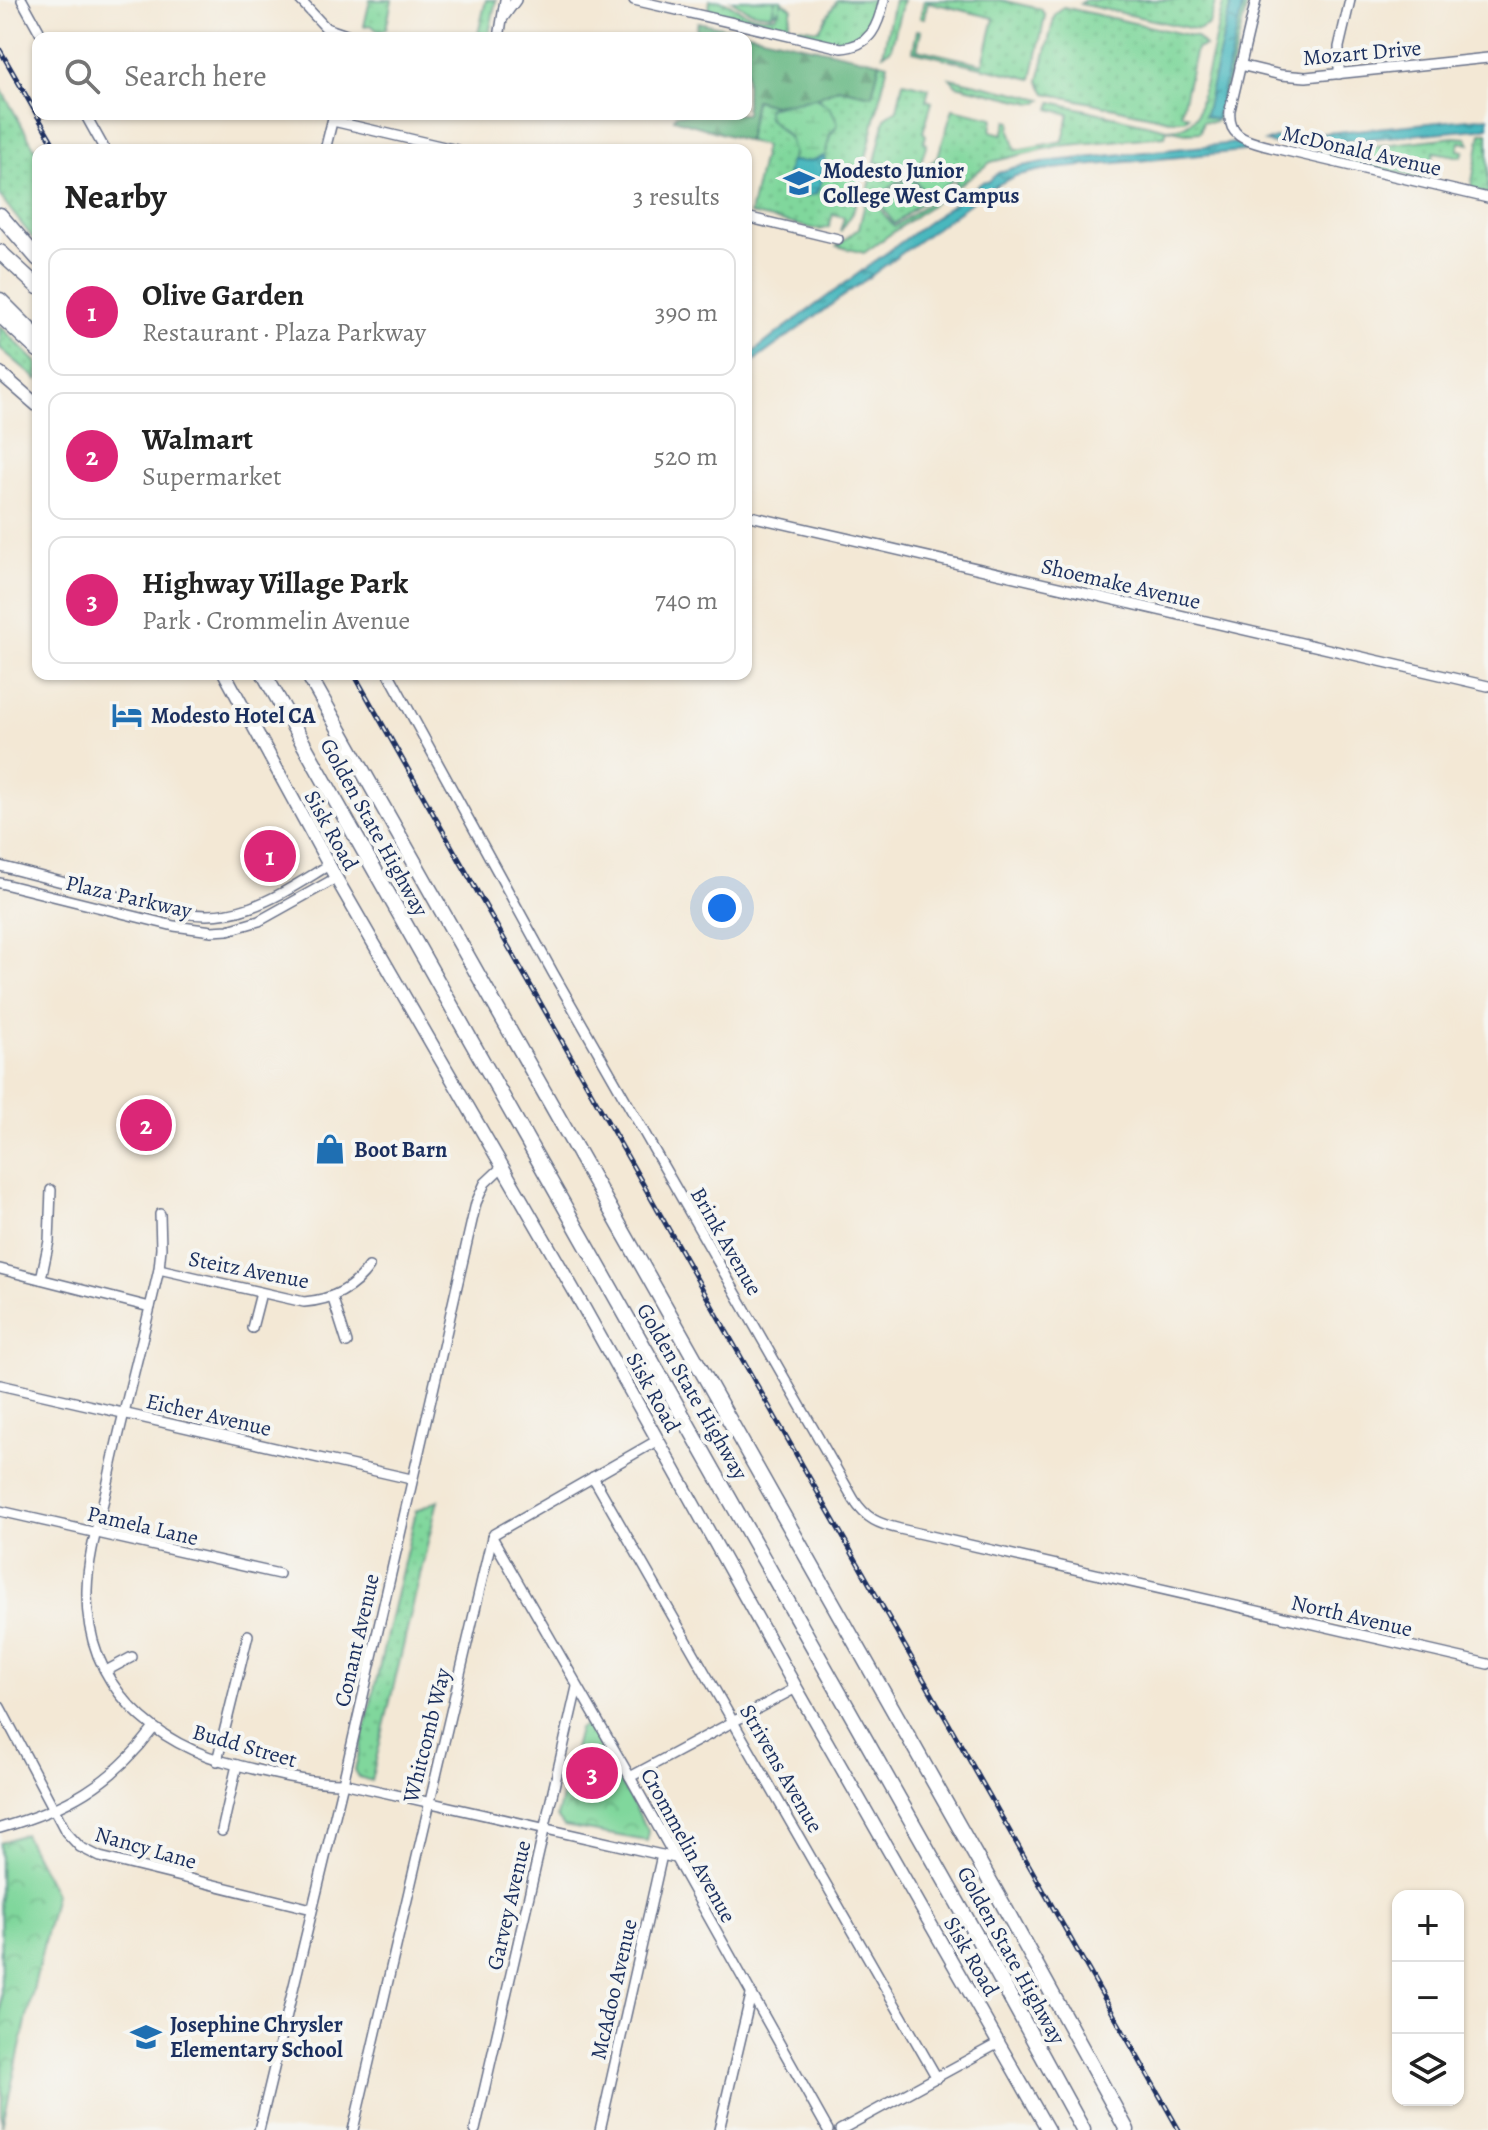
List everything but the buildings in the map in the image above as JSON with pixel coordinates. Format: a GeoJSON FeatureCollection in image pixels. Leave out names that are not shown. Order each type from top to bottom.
{"type":"FeatureCollection","features":[{"type":"Feature","properties":{"kind":"highway"},"geometry":{"type":"LineString","coordinates":[[0,215],[32,252]]}},
{"type":"Feature","properties":{"kind":"highway"},"geometry":{"type":"LineString","coordinates":[[0,252],[32,281]]}},
{"type":"Feature","properties":{"kind":"highway"},"geometry":{"type":"LineString","coordinates":[[0,300],[32,332]]}},
{"type":"Feature","properties":{"kind":"highway"},"geometry":{"type":"LineString","coordinates":[[0,315],[32,344]]}},
{"type":"Feature","properties":{"kind":"highway","name":"Golden State Highway"},"geometry":{"type":"LineString","coordinates":[[267,680],[1083,2130]]}},
{"type":"Feature","properties":{"kind":"highway","name":"Golden State Highway"},"geometry":{"type":"LineString","coordinates":[[311,680],[1000,1899],[1127,2130]]}},
{"type":"Feature","properties":{"kind":"main road"},"geometry":{"type":"LineString","coordinates":[[0,373],[32,401]]}},
{"type":"Feature","properties":{"kind":"main road","name":"Sisk Road"},"geometry":{"type":"LineString","coordinates":[[228,680],[336,878],[503,1166],[1048,2130]]}},
{"type":"Feature","properties":{"kind":"street"},"geometry":{"type":"LineString","coordinates":[[22,0],[40,32]]}},
{"type":"Feature","properties":{"kind":"street"},"geometry":{"type":"LineString","coordinates":[[300,0],[326,28],[337,32]]}},
{"type":"Feature","properties":{"kind":"street"},"geometry":{"type":"LineString","coordinates":[[500,32],[505,0]]}},
{"type":"Feature","properties":{"kind":"street"},"geometry":{"type":"LineString","coordinates":[[503,18],[516,0]]}},
{"type":"Feature","properties":{"kind":"street"},"geometry":{"type":"LineString","coordinates":[[634,0],[836,47],[866,41],[877,27],[884,0]]}},
{"type":"Feature","properties":{"kind":"street"},"geometry":{"type":"LineString","coordinates":[[1240,65],[1256,0]]}},
{"type":"Feature","properties":{"kind":"street"},"geometry":{"type":"LineString","coordinates":[[1339,74],[1339,47],[1350,0]]}},
{"type":"Feature","properties":{"kind":"street","name":"Mozart Drive"},"geometry":{"type":"LineString","coordinates":[[1240,65],[1295,77],[1488,58]]}},
{"type":"Feature","properties":{"kind":"street","name":"McDonald Avenue"},"geometry":{"type":"LineString","coordinates":[[1240,65],[1230,110],[1231,129],[1241,138],[1488,198]]}},
{"type":"Feature","properties":{"kind":"street"},"geometry":{"type":"LineString","coordinates":[[88,120],[102,144]]}},
{"type":"Feature","properties":{"kind":"street"},"geometry":{"type":"LineString","coordinates":[[326,144],[332,120]]}},
{"type":"Feature","properties":{"kind":"street"},"geometry":{"type":"LineString","coordinates":[[344,120],[434,144]]}},
{"type":"Feature","properties":{"kind":"street"},"geometry":{"type":"LineString","coordinates":[[752,218],[838,239]]}},
{"type":"Feature","properties":{"kind":"street","name":"Shoemake Avenue"},"geometry":{"type":"LineString","coordinates":[[752,516],[1488,686]]}},
{"type":"Feature","properties":{"kind":"street","name":"Brink Avenue"},"geometry":{"type":"LineString","coordinates":[[392,680],[560,985],[860,1509],[870,1519],[885,1526],[1208,1600]]}},
{"type":"Feature","properties":{"kind":"street","name":"Plaza Parkway"},"geometry":{"type":"LineString","coordinates":[[0,866],[178,912],[207,916],[253,907],[329,865]]}},
{"type":"Feature","properties":{"kind":"street","name":"Plaza Parkway"},"geometry":{"type":"LineString","coordinates":[[0,883],[174,926],[212,931],[259,921],[336,878]]}},
{"type":"Feature","properties":{"kind":"street","name":"Conant Avenue"},"geometry":{"type":"LineString","coordinates":[[259,2130],[343,1783],[476,1203],[485,1183],[503,1166]]}},
{"type":"Feature","properties":{"kind":"street"},"geometry":{"type":"LineString","coordinates":[[41,1279],[50,1231],[51,1190]]}},
{"type":"Feature","properties":{"kind":"street","name":"Budd Street"},"geometry":{"type":"LineString","coordinates":[[160,1214],[159,1269],[122,1413],[89,1568],[87,1602],[93,1635],[106,1671],[127,1703],[153,1729],[184,1748],[217,1761],[305,1781],[343,1783],[675,1858]]}},
{"type":"Feature","properties":{"kind":"street","name":"Steitz Avenue"},"geometry":{"type":"LineString","coordinates":[[159,1269],[304,1302],[332,1296],[353,1285],[369,1267]]}},
{"type":"Feature","properties":{"kind":"street"},"geometry":{"type":"LineString","coordinates":[[0,1269],[150,1307]]}},
{"type":"Feature","properties":{"kind":"street"},"geometry":{"type":"LineString","coordinates":[[252,1328],[261,1293]]}},
{"type":"Feature","properties":{"kind":"street"},"geometry":{"type":"LineString","coordinates":[[332,1296],[347,1343]]}},
{"type":"Feature","properties":{"kind":"street","name":"Eicher Avenue"},"geometry":{"type":"LineString","coordinates":[[0,1385],[411,1479]]}},
{"type":"Feature","properties":{"kind":"street"},"geometry":{"type":"LineString","coordinates":[[492,1537],[658,1440]]}},
{"type":"Feature","properties":{"kind":"street","name":"Strivens Avenue"},"geometry":{"type":"LineString","coordinates":[[593,1477],[937,2078]]}},
{"type":"Feature","properties":{"kind":"street","name":"Pamela Lane"},"geometry":{"type":"LineString","coordinates":[[0,1511],[279,1574]]}},
{"type":"Feature","properties":{"kind":"street","name":"Crommelin Avenue"},"geometry":{"type":"LineString","coordinates":[[492,1537],[828,2130]]}},
{"type":"Feature","properties":{"kind":"street","name":"Whitcomb Way"},"geometry":{"type":"LineString","coordinates":[[353,2130],[492,1537]]}},
{"type":"Feature","properties":{"kind":"street","name":"North Avenue"},"geometry":{"type":"LineString","coordinates":[[1208,1600],[1488,1664]]}},
{"type":"Feature","properties":{"kind":"street"},"geometry":{"type":"LineString","coordinates":[[217,1761],[248,1635]]}},
{"type":"Feature","properties":{"kind":"street"},"geometry":{"type":"LineString","coordinates":[[106,1671],[132,1657]]}},
{"type":"Feature","properties":{"kind":"street","name":"Garvey Avenue"},"geometry":{"type":"LineString","coordinates":[[475,2130],[577,1687]]}},
{"type":"Feature","properties":{"kind":"street"},"geometry":{"type":"LineString","coordinates":[[630,1777],[796,1688]]}},
{"type":"Feature","properties":{"kind":"street","name":"Nancy Lane"},"geometry":{"type":"LineString","coordinates":[[0,1707],[53,1811],[72,1840],[89,1853],[312,1909]]}},
{"type":"Feature","properties":{"kind":"street"},"geometry":{"type":"LineString","coordinates":[[0,1828],[53,1811],[81,1796],[115,1771],[153,1729]]}},
{"type":"Feature","properties":{"kind":"street"},"geometry":{"type":"LineString","coordinates":[[222,1831],[237,1765]]}},
{"type":"Feature","properties":{"kind":"street","name":"McAdoo Avenue"},"geometry":{"type":"LineString","coordinates":[[600,2130],[662,1855]]}},
{"type":"Feature","properties":{"kind":"street"},"geometry":{"type":"LineString","coordinates":[[719,2130],[751,1995]]}},
{"type":"Feature","properties":{"kind":"street"},"geometry":{"type":"LineString","coordinates":[[840,2130],[999,2043]]}},
{"type":"Feature","properties":{"kind":"green space"},"geometry":{"type":"Polygon","coordinates":[[[370,0],[392,0],[386,29],[379,32],[371,25],[364,26],[370,0]]]}},
{"type":"Feature","properties":{"kind":"green space"},"geometry":{"type":"Polygon","coordinates":[[[486,0],[496,0],[489,32],[478,32],[486,0]]]}},
{"type":"Feature","properties":{"kind":"green space"},"geometry":{"type":"Polygon","coordinates":[[[710,0],[723,1],[759,17],[776,16],[779,9],[772,14],[775,0],[782,0],[781,4],[783,2],[792,8],[787,29],[709,10],[710,0]]]}},
{"type":"Feature","properties":{"kind":"green space"},"geometry":{"type":"Polygon","coordinates":[[[731,0],[775,0],[772,14],[750,11],[731,0]]]}},
{"type":"Feature","properties":{"kind":"green space"},"geometry":{"type":"Polygon","coordinates":[[[837,0],[877,0],[871,19],[856,38],[835,40],[791,30],[791,26],[819,30],[837,0]]]}},
{"type":"Feature","properties":{"kind":"green space"},"geometry":{"type":"Polygon","coordinates":[[[894,0],[903,0],[891,49],[883,54],[894,0]]]}},
{"type":"Feature","properties":{"kind":"green space"},"geometry":{"type":"Polygon","coordinates":[[[924,0],[1000,0],[1041,9],[1045,16],[1032,79],[913,51],[917,30],[921,31],[917,49],[983,64],[994,18],[928,2],[924,18],[920,18],[924,0]]]}},
{"type":"Feature","properties":{"kind":"green space"},"geometry":{"type":"Polygon","coordinates":[[[1085,0],[1216,0],[1209,24],[1198,30],[1080,4],[1085,0]]]}},
{"type":"Feature","properties":{"kind":"green space"},"geometry":{"type":"Polygon","coordinates":[[[1224,0],[1232,0],[1205,116],[1216,119],[1244,0],[1248,0],[1219,119],[1203,121],[1200,132],[1167,129],[1184,126],[1197,116],[1224,0]]]}},
{"type":"Feature","properties":{"kind":"green space"},"geometry":{"type":"Polygon","coordinates":[[[1063,7],[1196,37],[1205,46],[1196,49],[1181,113],[1189,116],[1184,120],[1170,120],[1046,93],[1039,81],[1055,14],[1063,7]]]}},
{"type":"Feature","properties":{"kind":"green space"},"geometry":{"type":"Polygon","coordinates":[[[698,22],[744,32],[696,32],[698,22]]]}},
{"type":"Feature","properties":{"kind":"green space"},"geometry":{"type":"Polygon","coordinates":[[[752,34],[880,62],[872,95],[838,88],[815,98],[774,105],[755,100],[752,115],[752,34]]]}},
{"type":"Feature","properties":{"kind":"green space"},"geometry":{"type":"Polygon","coordinates":[[[880,62],[888,64],[853,213],[840,232],[844,217],[833,214],[829,227],[820,230],[752,214],[765,146],[747,141],[755,100],[774,105],[767,108],[771,117],[793,147],[788,188],[825,156],[834,130],[820,100],[815,98],[838,88],[872,94],[880,62]]]}},
{"type":"Feature","properties":{"kind":"green space"},"geometry":{"type":"Polygon","coordinates":[[[950,78],[1043,99],[1032,103],[956,85],[950,78]]]}},
{"type":"Feature","properties":{"kind":"green space"},"geometry":{"type":"Polygon","coordinates":[[[903,82],[929,88],[926,100],[932,102],[923,132],[926,135],[924,143],[927,144],[919,167],[873,200],[894,227],[957,182],[938,156],[953,109],[993,118],[991,131],[1003,134],[1007,121],[1011,122],[1016,150],[1063,141],[1069,114],[1050,109],[1052,102],[1167,129],[1165,136],[1058,146],[991,162],[864,253],[837,246],[859,228],[873,171],[890,175],[892,166],[875,162],[885,118],[897,110],[903,82]]]}},
{"type":"Feature","properties":{"kind":"green space"},"geometry":{"type":"Polygon","coordinates":[[[0,87],[32,144],[32,237],[0,196],[0,87]]]}},
{"type":"Feature","properties":{"kind":"green space"},"geometry":{"type":"Polygon","coordinates":[[[815,98],[830,107],[838,124],[830,135],[825,156],[808,161],[790,161],[794,155],[789,137],[768,118],[767,108],[815,98]]]}},
{"type":"Feature","properties":{"kind":"green space"},"geometry":{"type":"Polygon","coordinates":[[[677,120],[751,120],[747,141],[677,120]]]}},
{"type":"Feature","properties":{"kind":"green space"},"geometry":{"type":"Polygon","coordinates":[[[1481,133],[1488,133],[1488,194],[1471,190],[1481,133]]]}},
{"type":"Feature","properties":{"kind":"green space"},"geometry":{"type":"Polygon","coordinates":[[[1467,138],[1470,144],[1460,142],[1458,150],[1464,151],[1461,157],[1434,152],[1428,180],[1312,153],[1467,138]]]}},
{"type":"Feature","properties":{"kind":"green space"},"geometry":{"type":"Polygon","coordinates":[[[937,158],[953,180],[928,198],[912,176],[937,158]]]}},
{"type":"Feature","properties":{"kind":"green space"},"geometry":{"type":"Polygon","coordinates":[[[910,177],[926,199],[894,224],[878,200],[910,177]]]}},
{"type":"Feature","properties":{"kind":"green space"},"geometry":{"type":"Polygon","coordinates":[[[0,326],[32,358],[32,375],[0,348],[0,326]]]}},
{"type":"Feature","properties":{"kind":"green space"},"geometry":{"type":"Polygon","coordinates":[[[438,1500],[371,1781],[359,1777],[355,1770],[416,1511],[438,1500]]]}},
{"type":"Feature","properties":{"kind":"green space"},"geometry":{"type":"Polygon","coordinates":[[[585,1725],[589,1727],[649,1832],[647,1841],[564,1826],[557,1817],[579,1729],[585,1725]]]}},
{"type":"Feature","properties":{"kind":"green space"},"geometry":{"type":"Polygon","coordinates":[[[24,1834],[55,1894],[2,2127],[0,1843],[24,1834]]]}},
{"type":"Feature","properties":{"kind":"water"},"geometry":{"type":"Polygon","coordinates":[[[1232,0],[1244,0],[1216,119],[1205,116],[1232,0]]]}},
{"type":"Feature","properties":{"kind":"water"},"geometry":{"type":"Polygon","coordinates":[[[1488,117],[1488,127],[1479,129],[1284,146],[1265,142],[1275,138],[1488,117]]]}},
{"type":"Feature","properties":{"kind":"water"},"geometry":{"type":"Polygon","coordinates":[[[1235,143],[1254,147],[1243,151],[1042,170],[1015,176],[991,188],[752,363],[752,353],[779,332],[984,181],[988,182],[998,173],[1012,168],[1043,162],[1235,143]]]}},
{"type":"Feature","properties":{"kind":"water"},"geometry":{"type":"Polygon","coordinates":[[[825,156],[816,194],[805,197],[791,193],[786,181],[790,161],[808,161],[825,156]]]}},
{"type":"Feature","properties":{"kind":"railway"},"geometry":{"type":"LineString","coordinates":[[0,50],[32,106]]}},
{"type":"Feature","properties":{"kind":"railway"},"geometry":{"type":"LineString","coordinates":[[40,120],[54,144]]}},
{"type":"Feature","properties":{"kind":"railway"},"geometry":{"type":"LineString","coordinates":[[357,680],[1179,2130]]}},
{"type":"Feature","properties":{"kind":"place","name":"Modesto Junior College West Campus"},"geometry":{"type":"Point","coordinates":[799,183]}},
{"type":"Feature","properties":{"kind":"place","name":"Modesto Hotel CA"},"geometry":{"type":"Point","coordinates":[127,715]}},
{"type":"Feature","properties":{"kind":"place","name":"Olive Garden"},"geometry":{"type":"Point","coordinates":[270,856]}},
{"type":"Feature","properties":{"kind":"place","name":"Walmart"},"geometry":{"type":"Point","coordinates":[146,1125]}},
{"type":"Feature","properties":{"kind":"place","name":"Boot Barn"},"geometry":{"type":"Point","coordinates":[330,1149]}},
{"type":"Feature","properties":{"kind":"place","name":"Highway Village Park"},"geometry":{"type":"Point","coordinates":[592,1773]}},
{"type":"Feature","properties":{"kind":"place","name":"Josephine Chrysler Elementary School"},"geometry":{"type":"Point","coordinates":[146,2037]}}]}
